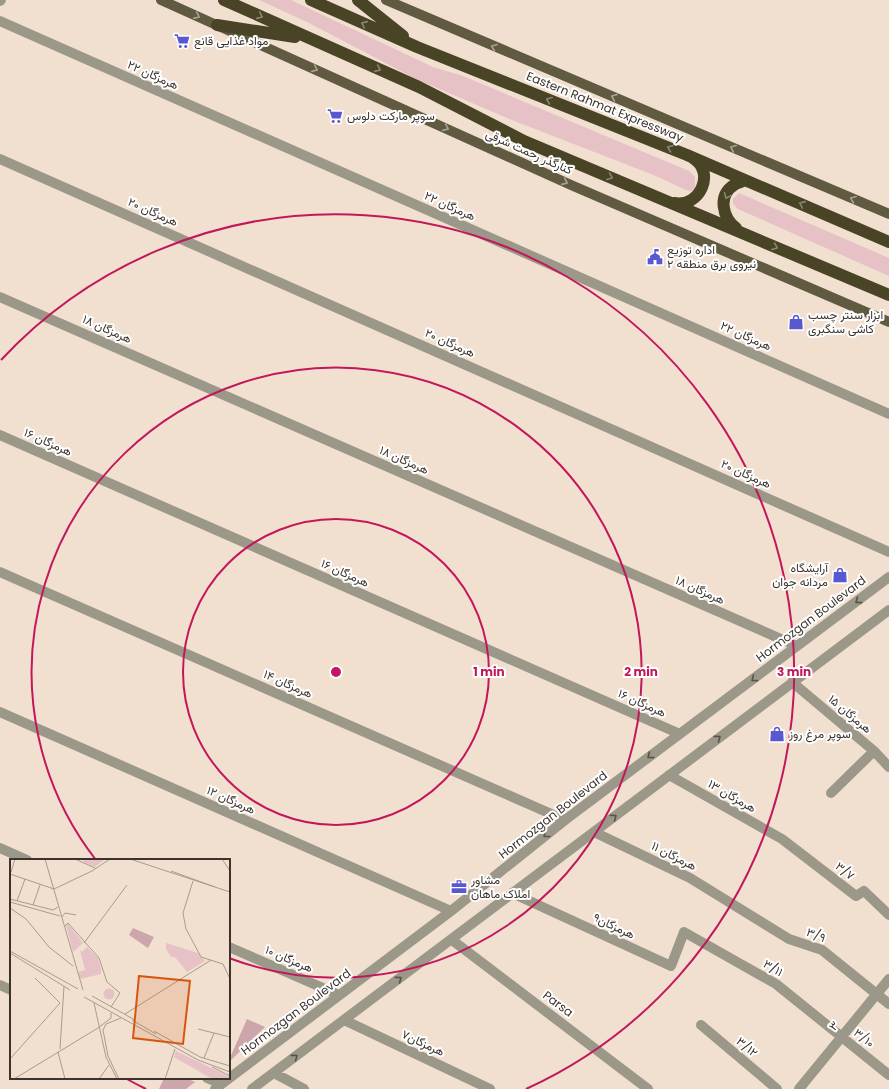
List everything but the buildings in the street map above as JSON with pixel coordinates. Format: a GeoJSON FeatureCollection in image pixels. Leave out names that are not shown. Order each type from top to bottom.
{"type":"FeatureCollection","features":[{"type":"Feature","properties":{"kind":"highway"},"geometry":{"type":"LineString","coordinates":[[224,0],[419,87],[524,141],[889,295]]}},
{"type":"Feature","properties":{"kind":"highway","name":"Eastern Rahmat Expressway"},"geometry":{"type":"LineString","coordinates":[[311,0],[417,47],[687,155],[889,242]]}},
{"type":"Feature","properties":{"kind":"highway"},"geometry":{"type":"LineString","coordinates":[[358,0],[417,47]]}},
{"type":"Feature","properties":{"kind":"highway"},"geometry":{"type":"LineString","coordinates":[[218,25],[312,39]]}},
{"type":"Feature","properties":{"kind":"highway"},"geometry":{"type":"LineString","coordinates":[[669,202],[682,204],[695,199],[703,188],[704,174],[699,162],[687,155]]}},
{"type":"Feature","properties":{"kind":"highway"},"geometry":{"type":"LineString","coordinates":[[740,232],[729,223],[723,210],[725,196],[733,185],[746,180],[758,185]]}},
{"type":"Feature","properties":{"kind":"main road","name":"کنارگذر رحمت شرقی"},"geometry":{"type":"LineString","coordinates":[[161,0],[571,185],[889,322]]}},
{"type":"Feature","properties":{"kind":"main road"},"geometry":{"type":"LineString","coordinates":[[386,0],[889,214]]}},
{"type":"Feature","properties":{"kind":"street","name":"هرمزگان ۲۲"},"geometry":{"type":"LineString","coordinates":[[0,21],[889,414]]}},
{"type":"Feature","properties":{"kind":"street","name":"هرمزگان ۲۰"},"geometry":{"type":"LineString","coordinates":[[0,159],[889,552]]}},
{"type":"Feature","properties":{"kind":"street","name":"هرمزگان ۱۸"},"geometry":{"type":"LineString","coordinates":[[0,296],[797,646]]}},
{"type":"Feature","properties":{"kind":"street","name":"هرمزگان ۱۶"},"geometry":{"type":"LineString","coordinates":[[0,435],[680,734]]}},
{"type":"Feature","properties":{"kind":"street","name":"هرمزگان ۱۴"},"geometry":{"type":"LineString","coordinates":[[0,572],[565,820]]}},
{"type":"Feature","properties":{"kind":"street","name":"Hormozgan Boulevard"},"geometry":{"type":"LineString","coordinates":[[230,1078],[451,911],[565,820],[889,577]]}},
{"type":"Feature","properties":{"kind":"street"},"geometry":{"type":"LineString","coordinates":[[252,1089],[889,610]]}},
{"type":"Feature","properties":{"kind":"street","name":"هرمزگان ۱۵"},"geometry":{"type":"LineString","coordinates":[[792,682],[874,751],[889,767]]}},
{"type":"Feature","properties":{"kind":"street","name":"هرمزگان ۱۲"},"geometry":{"type":"LineString","coordinates":[[0,712],[451,911]]}},
{"type":"Feature","properties":{"kind":"street"},"geometry":{"type":"LineString","coordinates":[[831,793],[874,751]]}},
{"type":"Feature","properties":{"kind":"street","name":"هرمزگان ۱۳"},"geometry":{"type":"LineString","coordinates":[[669,775],[782,840]]}},
{"type":"Feature","properties":{"kind":"street","name":"هرمزگان ۱۱"},"geometry":{"type":"LineString","coordinates":[[594,832],[690,878],[739,908]]}},
{"type":"Feature","properties":{"kind":"street","name":"۳/۷"},"geometry":{"type":"LineString","coordinates":[[782,840],[856,896],[864,891],[889,915]]}},
{"type":"Feature","properties":{"kind":"street"},"geometry":{"type":"LineString","coordinates":[[0,848],[25,859]]}},
{"type":"Feature","properties":{"kind":"street","name":"هرمزگان۹"},"geometry":{"type":"LineString","coordinates":[[512,893],[671,966],[684,932]]}},
{"type":"Feature","properties":{"kind":"street","name":"۳/۹"},"geometry":{"type":"LineString","coordinates":[[739,908],[789,939],[822,950],[889,1004]]}},
{"type":"Feature","properties":{"kind":"street","name":"۳/۱۱"},"geometry":{"type":"LineString","coordinates":[[684,932],[776,984],[842,1037]]}},
{"type":"Feature","properties":{"kind":"street","name":"Parsa"},"geometry":{"type":"LineString","coordinates":[[452,940],[648,1089]]}},
{"type":"Feature","properties":{"kind":"street","name":"هرمزگان ۱۰"},"geometry":{"type":"LineString","coordinates":[[230,947],[340,995]]}},
{"type":"Feature","properties":{"kind":"street","name":"۳"},"geometry":{"type":"LineString","coordinates":[[799,1089],[889,979]]}},
{"type":"Feature","properties":{"kind":"street"},"geometry":{"type":"LineString","coordinates":[[0,985],[10,990]]}},
{"type":"Feature","properties":{"kind":"street","name":"هرمزگان۷"},"geometry":{"type":"LineString","coordinates":[[344,1020],[490,1089]]}},
{"type":"Feature","properties":{"kind":"street","name":"۳/۱۲"},"geometry":{"type":"LineString","coordinates":[[701,1025],[777,1089]]}},
{"type":"Feature","properties":{"kind":"street","name":"۳/۱۰"},"geometry":{"type":"LineString","coordinates":[[842,1037],[889,1075]]}},
{"type":"Feature","properties":{"kind":"street"},"geometry":{"type":"LineString","coordinates":[[274,1073],[304,1089]]}},
{"type":"Feature","properties":{"kind":"street"},"geometry":{"type":"LineString","coordinates":[[208,1079],[218,1087]]}},
{"type":"Feature","properties":{"kind":"street","name":"Hormozgan Boulevard"},"geometry":{"type":"LineString","coordinates":[[218,1087],[229,1079]]}},
{"type":"Feature","properties":{"kind":"shaded area"},"geometry":{"type":"Polygon","coordinates":[[[259,0],[291,0],[433,67],[463,76],[689,171],[695,177],[695,188],[691,191],[686,190],[656,176],[507,118],[414,78],[309,23],[259,0]]]}},
{"type":"Feature","properties":{"kind":"shaded area"},"geometry":{"type":"Polygon","coordinates":[[[739,193],[889,258],[889,276],[738,209],[733,204],[733,199],[739,193]]]}},
{"type":"Feature","properties":{"kind":"shaded area"},"geometry":{"type":"Polygon","coordinates":[[[247,1019],[265,1027],[230,1061],[230,1058],[247,1019]]]}},
{"type":"Feature","properties":{"kind":"shaded area"},"geometry":{"type":"Polygon","coordinates":[[[164,1079],[188,1079],[195,1082],[186,1089],[159,1089],[164,1079]]]}},
{"type":"Feature","properties":{"kind":"place","name":"مواد غذایی قانع"},"geometry":{"type":"Point","coordinates":[182,41]}},
{"type":"Feature","properties":{"kind":"place","name":"سوپر مارکت دلوس"},"geometry":{"type":"Point","coordinates":[335,116]}},
{"type":"Feature","properties":{"kind":"place","name":"اداره توزیع نیروی برق منطقه ۲"},"geometry":{"type":"Point","coordinates":[655,257]}},
{"type":"Feature","properties":{"kind":"place","name":"ابزار سنتر چسب کاشی سنگبری"},"geometry":{"type":"Point","coordinates":[796,322]}},
{"type":"Feature","properties":{"kind":"place","name":"آرایشگاه مردانه جوان"},"geometry":{"type":"Point","coordinates":[840,575]}},
{"type":"Feature","properties":{"kind":"place","name":"سوپر مرغ روز"},"geometry":{"type":"Point","coordinates":[777,734]}},
{"type":"Feature","properties":{"kind":"place","name":"مشاور املاک ماهان"},"geometry":{"type":"Point","coordinates":[459,887]}}]}
